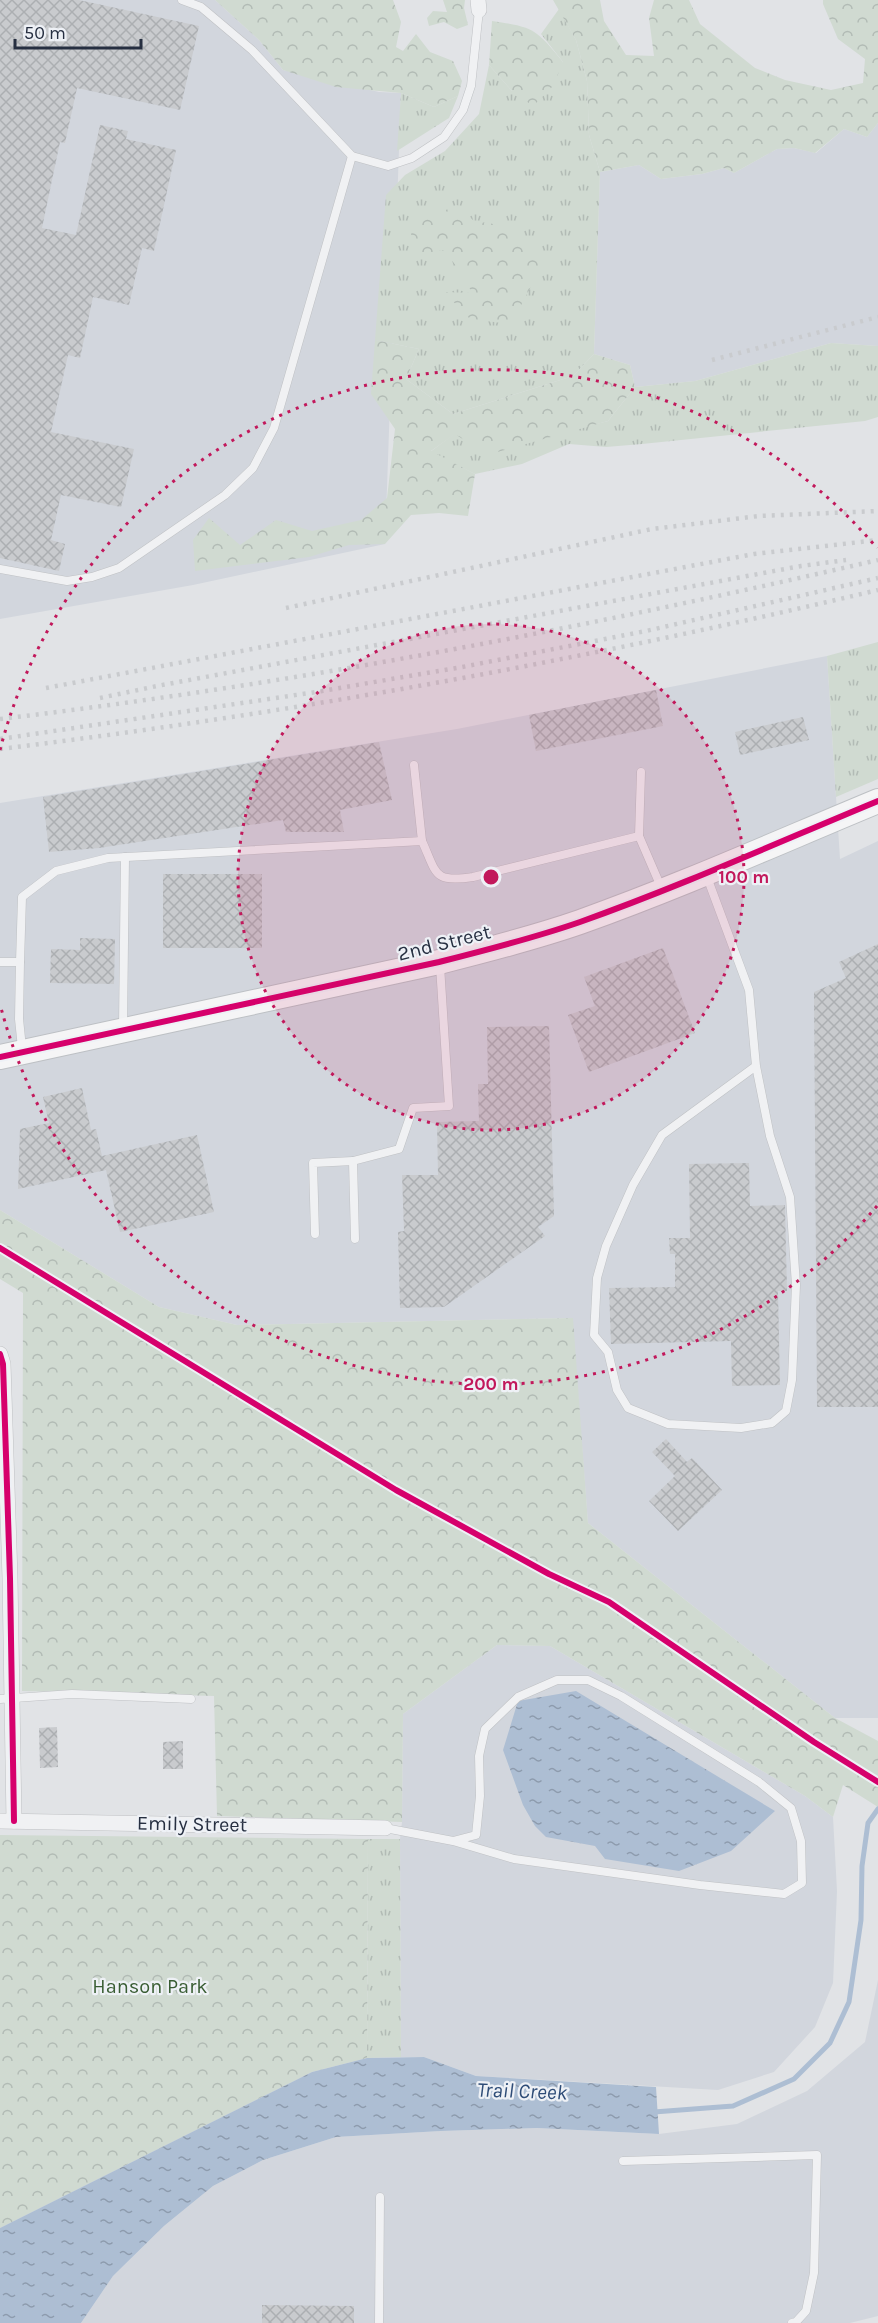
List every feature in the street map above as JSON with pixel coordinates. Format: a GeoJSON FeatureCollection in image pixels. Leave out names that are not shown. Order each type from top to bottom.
{"type":"FeatureCollection","features":[{"type":"Feature","properties":{"kind":"main road","name":"2nd Street"},"geometry":{"type":"LineString","coordinates":[[11,1055],[439,962],[568,926],[663,891],[878,801]]}},
{"type":"Feature","properties":{"kind":"street"},"geometry":{"type":"LineString","coordinates":[[0,1354],[3,1364],[7,1821]]}},
{"type":"Feature","properties":{"kind":"street","name":"Emily Street"},"geometry":{"type":"LineString","coordinates":[[7,1821],[385,1828]]}},
{"type":"Feature","properties":{"kind":"lane"},"geometry":{"type":"LineString","coordinates":[[182,0],[201,7],[252,50],[352,156],[388,166],[412,158],[444,137],[463,110],[471,86],[478,5]]}},
{"type":"Feature","properties":{"kind":"lane"},"geometry":{"type":"LineString","coordinates":[[0,569],[67,581],[92,577],[119,568],[225,495],[253,468],[274,428],[352,156]]}},
{"type":"Feature","properties":{"kind":"lane"},"geometry":{"type":"LineString","coordinates":[[414,765],[422,841],[438,874],[450,880],[473,877],[639,836]]}},
{"type":"Feature","properties":{"kind":"lane"},"geometry":{"type":"LineString","coordinates":[[641,772],[639,836],[663,891]]}},
{"type":"Feature","properties":{"kind":"lane"},"geometry":{"type":"LineString","coordinates":[[11,1055],[19,1019],[22,897],[56,871],[108,858],[422,841]]}},
{"type":"Feature","properties":{"kind":"lane"},"geometry":{"type":"LineString","coordinates":[[123,1031],[125,857]]}},
{"type":"Feature","properties":{"kind":"lane"},"geometry":{"type":"LineString","coordinates":[[706,873],[749,990],[756,1066],[770,1136],[790,1197],[796,1285],[792,1380],[786,1411],[772,1423],[741,1428],[668,1424],[628,1408],[618,1390],[608,1352],[594,1335],[597,1278],[606,1245],[633,1185],[662,1135],[756,1066]]}},
{"type":"Feature","properties":{"kind":"lane"},"geometry":{"type":"LineString","coordinates":[[0,962],[20,962]]}},
{"type":"Feature","properties":{"kind":"lane"},"geometry":{"type":"LineString","coordinates":[[315,1234],[313,1163],[353,1161],[399,1149],[412,1108],[449,1106],[439,962]]}},
{"type":"Feature","properties":{"kind":"lane"},"geometry":{"type":"LineString","coordinates":[[353,1161],[355,1239]]}},
{"type":"Feature","properties":{"kind":"lane"},"geometry":{"type":"LineString","coordinates":[[385,1828],[453,1841],[514,1859],[700,1885],[784,1894],[802,1883],[801,1840],[791,1808],[750,1777],[621,1696],[588,1680],[556,1680],[518,1697],[485,1729],[479,1756],[480,1796],[476,1835],[453,1841]]}},
{"type":"Feature","properties":{"kind":"lane"},"geometry":{"type":"LineString","coordinates":[[6,1699],[72,1694],[191,1699]]}},
{"type":"Feature","properties":{"kind":"lane"},"geometry":{"type":"LineString","coordinates":[[623,2161],[817,2155],[814,2273],[806,2311],[796,2322],[792,2323]]}},
{"type":"Feature","properties":{"kind":"lane"},"geometry":{"type":"LineString","coordinates":[[379,2323],[380,2197]]}},
{"type":"Feature","properties":{"kind":"shaded area"},"geometry":{"type":"Polygon","coordinates":[[[0,0],[215,0],[259,40],[283,70],[379,92],[401,93],[385,544],[193,585],[0,619],[0,0]]]}},
{"type":"Feature","properties":{"kind":"shaded area"},"geometry":{"type":"Polygon","coordinates":[[[878,123],[878,346],[831,343],[695,381],[635,387],[630,365],[594,354],[600,172],[639,165],[661,179],[702,174],[724,168],[734,173],[777,149],[794,148],[816,153],[844,129],[867,137],[878,123]]]}},
{"type":"Feature","properties":{"kind":"shaded area"},"geometry":{"type":"Polygon","coordinates":[[[827,656],[840,859],[878,841],[878,1718],[835,1718],[588,1523],[572,1318],[237,1325],[159,1307],[0,1210],[0,803],[457,729],[827,656]]]}},
{"type":"Feature","properties":{"kind":"shaded area"},"geometry":{"type":"Polygon","coordinates":[[[497,1645],[550,1646],[805,1796],[833,1817],[837,1891],[833,1983],[815,2027],[774,2072],[718,2090],[476,2076],[424,2057],[401,2057],[400,1839],[403,1714],[497,1645]]]}},
{"type":"Feature","properties":{"kind":"shaded area"},"geometry":{"type":"Polygon","coordinates":[[[878,1980],[878,2316],[850,2323],[81,2323],[113,2276],[164,2226],[213,2186],[263,2160],[336,2137],[537,2128],[659,2134],[737,2124],[807,2091],[865,2042],[878,1980]]]}},
{"type":"Feature","properties":{"kind":"green space"},"geometry":{"type":"Polygon","coordinates":[[[215,0],[393,0],[401,22],[396,47],[403,51],[416,34],[430,52],[453,61],[462,81],[458,96],[434,107],[401,93],[336,87],[283,70],[259,40],[215,0]]]}},
{"type":"Feature","properties":{"kind":"green space"},"geometry":{"type":"Polygon","coordinates":[[[443,0],[465,0],[464,8],[468,25],[457,29],[444,22],[429,26],[427,18],[433,11],[447,12],[443,0]]]}},
{"type":"Feature","properties":{"kind":"green space"},"geometry":{"type":"Polygon","coordinates":[[[553,0],[600,0],[604,21],[626,55],[654,56],[649,18],[654,0],[689,0],[700,24],[755,68],[785,80],[831,90],[863,83],[865,59],[838,39],[823,0],[878,0],[878,123],[867,137],[844,129],[815,153],[794,148],[777,149],[734,173],[724,168],[702,174],[661,179],[639,165],[600,172],[589,135],[587,81],[576,40],[553,0]]]}},
{"type":"Feature","properties":{"kind":"green space"},"geometry":{"type":"Polygon","coordinates":[[[559,9],[576,40],[587,81],[589,135],[600,172],[594,354],[573,376],[453,414],[406,379],[419,349],[375,340],[386,195],[405,175],[445,151],[479,114],[489,65],[512,91],[563,62],[541,34],[559,9]]]}},
{"type":"Feature","properties":{"kind":"green space"},"geometry":{"type":"Polygon","coordinates":[[[492,21],[517,25],[533,31],[563,62],[553,86],[533,106],[512,91],[489,65],[492,21]]]}},
{"type":"Feature","properties":{"kind":"green space"},"geometry":{"type":"Polygon","coordinates":[[[401,93],[434,107],[458,96],[449,118],[397,151],[401,93]]]}},
{"type":"Feature","properties":{"kind":"green space"},"geometry":{"type":"Polygon","coordinates":[[[457,205],[474,221],[514,227],[543,264],[511,324],[470,319],[444,292],[472,293],[463,275],[444,250],[414,255],[410,226],[457,205]]]}},
{"type":"Feature","properties":{"kind":"green space"},"geometry":{"type":"Polygon","coordinates":[[[375,340],[419,349],[406,379],[453,414],[573,376],[594,354],[630,365],[635,387],[608,421],[487,455],[455,434],[431,451],[475,474],[468,516],[439,513],[411,515],[385,544],[349,545],[309,557],[195,571],[193,540],[209,518],[240,545],[276,520],[312,531],[361,520],[387,498],[395,429],[371,394],[375,340]]]}},
{"type":"Feature","properties":{"kind":"green space"},"geometry":{"type":"Polygon","coordinates":[[[831,343],[878,346],[878,417],[865,421],[642,444],[606,447],[569,444],[522,464],[475,474],[430,452],[454,434],[573,430],[608,421],[635,387],[695,381],[831,343]]]}},
{"type":"Feature","properties":{"kind":"green space"},"geometry":{"type":"Polygon","coordinates":[[[878,642],[878,779],[836,797],[827,656],[878,642]]]}},
{"type":"Feature","properties":{"kind":"green space"},"geometry":{"type":"Polygon","coordinates":[[[0,1210],[159,1307],[237,1325],[573,1318],[588,1523],[835,1718],[878,1741],[878,1807],[843,1785],[833,1817],[805,1796],[550,1646],[497,1645],[403,1714],[402,1822],[217,1816],[214,1696],[22,1691],[23,1293],[0,1279],[0,1210]]]}},
{"type":"Feature","properties":{"kind":"green space","name":"Hanson Park"},"geometry":{"type":"Polygon","coordinates":[[[0,1835],[368,1839],[367,2058],[312,2072],[0,2228],[0,1835]]]}},
{"type":"Feature","properties":{"kind":"green space"},"geometry":{"type":"Polygon","coordinates":[[[368,1839],[400,1839],[401,2057],[367,2058],[368,1839]]]}},
{"type":"Feature","properties":{"kind":"water"},"geometry":{"type":"Polygon","coordinates":[[[576,1691],[775,1811],[731,1851],[679,1871],[605,1859],[595,1846],[546,1837],[535,1826],[523,1805],[503,1750],[518,1701],[576,1691]]]}},
{"type":"Feature","properties":{"kind":"water"},"geometry":{"type":"Polygon","coordinates":[[[424,2057],[476,2076],[656,2087],[659,2134],[537,2128],[336,2137],[263,2160],[213,2186],[164,2226],[113,2276],[81,2323],[0,2323],[0,2228],[312,2072],[367,2058],[424,2057]]]}},
{"type":"Feature","properties":{"kind":"building"},"geometry":{"type":"Polygon","coordinates":[[[0,0],[79,0],[199,26],[180,110],[77,88],[65,143],[60,142],[42,228],[76,235],[100,125],[128,131],[126,139],[176,150],[154,251],[142,248],[129,305],[93,297],[80,358],[68,355],[51,432],[134,449],[121,507],[61,495],[51,540],[65,544],[59,571],[0,558],[0,0]]]}},
{"type":"Feature","properties":{"kind":"building"},"geometry":{"type":"Polygon","coordinates":[[[656,690],[663,726],[536,751],[529,715],[656,690]]]}},
{"type":"Feature","properties":{"kind":"building"},"geometry":{"type":"Polygon","coordinates":[[[803,717],[809,740],[740,755],[735,732],[803,717]]]}},
{"type":"Feature","properties":{"kind":"building"},"geometry":{"type":"Polygon","coordinates":[[[379,742],[392,800],[340,810],[344,832],[286,832],[283,820],[99,848],[49,852],[43,797],[379,742]]]}},
{"type":"Feature","properties":{"kind":"building"},"geometry":{"type":"Polygon","coordinates":[[[163,874],[262,874],[262,948],[163,948],[163,874]]]}},
{"type":"Feature","properties":{"kind":"building"},"geometry":{"type":"Polygon","coordinates":[[[80,938],[115,939],[114,984],[50,983],[51,949],[80,950],[80,938]]]}},
{"type":"Feature","properties":{"kind":"building"},"geometry":{"type":"Polygon","coordinates":[[[878,944],[878,1407],[817,1407],[814,992],[846,978],[839,962],[878,944]]]}},
{"type":"Feature","properties":{"kind":"building"},"geometry":{"type":"Polygon","coordinates":[[[663,948],[695,1033],[589,1072],[568,1015],[595,1006],[584,977],[663,948]]]}},
{"type":"Feature","properties":{"kind":"building"},"geometry":{"type":"Polygon","coordinates":[[[549,1026],[554,1216],[538,1227],[545,1236],[444,1307],[400,1308],[398,1232],[404,1231],[402,1175],[438,1175],[437,1122],[479,1121],[478,1084],[488,1084],[487,1027],[549,1026]]]}},
{"type":"Feature","properties":{"kind":"building"},"geometry":{"type":"Polygon","coordinates":[[[82,1088],[91,1130],[96,1129],[102,1156],[197,1135],[214,1212],[120,1232],[106,1170],[18,1189],[20,1129],[49,1123],[43,1097],[82,1088]]]}},
{"type":"Feature","properties":{"kind":"building"},"geometry":{"type":"Polygon","coordinates":[[[749,1163],[750,1206],[785,1205],[787,1291],[778,1291],[780,1385],[732,1386],[731,1341],[611,1344],[609,1288],[675,1287],[675,1254],[670,1254],[669,1238],[690,1238],[689,1164],[749,1163]]]}},
{"type":"Feature","properties":{"kind":"building"},"geometry":{"type":"Polygon","coordinates":[[[666,1439],[687,1462],[692,1458],[722,1490],[678,1531],[649,1501],[675,1476],[652,1452],[666,1439]]]}},
{"type":"Feature","properties":{"kind":"building"},"geometry":{"type":"Polygon","coordinates":[[[57,1727],[58,1767],[40,1768],[39,1728],[57,1727]]]}},
{"type":"Feature","properties":{"kind":"building"},"geometry":{"type":"Polygon","coordinates":[[[183,1741],[183,1769],[163,1769],[163,1742],[183,1741]]]}},
{"type":"Feature","properties":{"kind":"building"},"geometry":{"type":"Polygon","coordinates":[[[262,2305],[354,2306],[354,2323],[262,2323],[262,2305]]]}},
{"type":"Feature","properties":{"kind":"waterway","name":"Trail Creek"},"geometry":{"type":"LineString","coordinates":[[654,2112],[733,2106],[794,2079],[830,2043],[849,2002],[861,1920],[862,1866],[868,1823],[878,1809]]}},
{"type":"Feature","properties":{"kind":"railway"},"geometry":{"type":"LineString","coordinates":[[712,360],[878,317]]}},
{"type":"Feature","properties":{"kind":"railway"},"geometry":{"type":"LineString","coordinates":[[286,608],[652,529],[759,516],[878,511]]}},
{"type":"Feature","properties":{"kind":"railway"},"geometry":{"type":"LineString","coordinates":[[46,688],[754,554],[878,540]]}},
{"type":"Feature","properties":{"kind":"railway"},"geometry":{"type":"LineString","coordinates":[[100,698],[801,566],[846,560]]}},
{"type":"Feature","properties":{"kind":"railway"},"geometry":{"type":"LineString","coordinates":[[0,719],[221,689],[441,652],[551,631],[878,560]]}},
{"type":"Feature","properties":{"kind":"railway"},"geometry":{"type":"LineString","coordinates":[[0,739],[316,692],[462,667],[646,631],[878,578]]}},
{"type":"Feature","properties":{"kind":"railway"},"geometry":{"type":"LineString","coordinates":[[0,749],[221,719],[441,682],[660,639],[878,590]]}},
{"type":"Feature","properties":{"kind":"cycle path"},"geometry":{"type":"LineString","coordinates":[[0,1057],[439,962],[528,939],[655,894],[878,801]]}},
{"type":"Feature","properties":{"kind":"cycle path"},"geometry":{"type":"LineString","coordinates":[[0,1248],[396,1490],[549,1574],[609,1602],[814,1742],[878,1782]]}},
{"type":"Feature","properties":{"kind":"cycle path"},"geometry":{"type":"LineString","coordinates":[[0,1354],[3,1364],[10,1578],[14,1821]]}}]}
